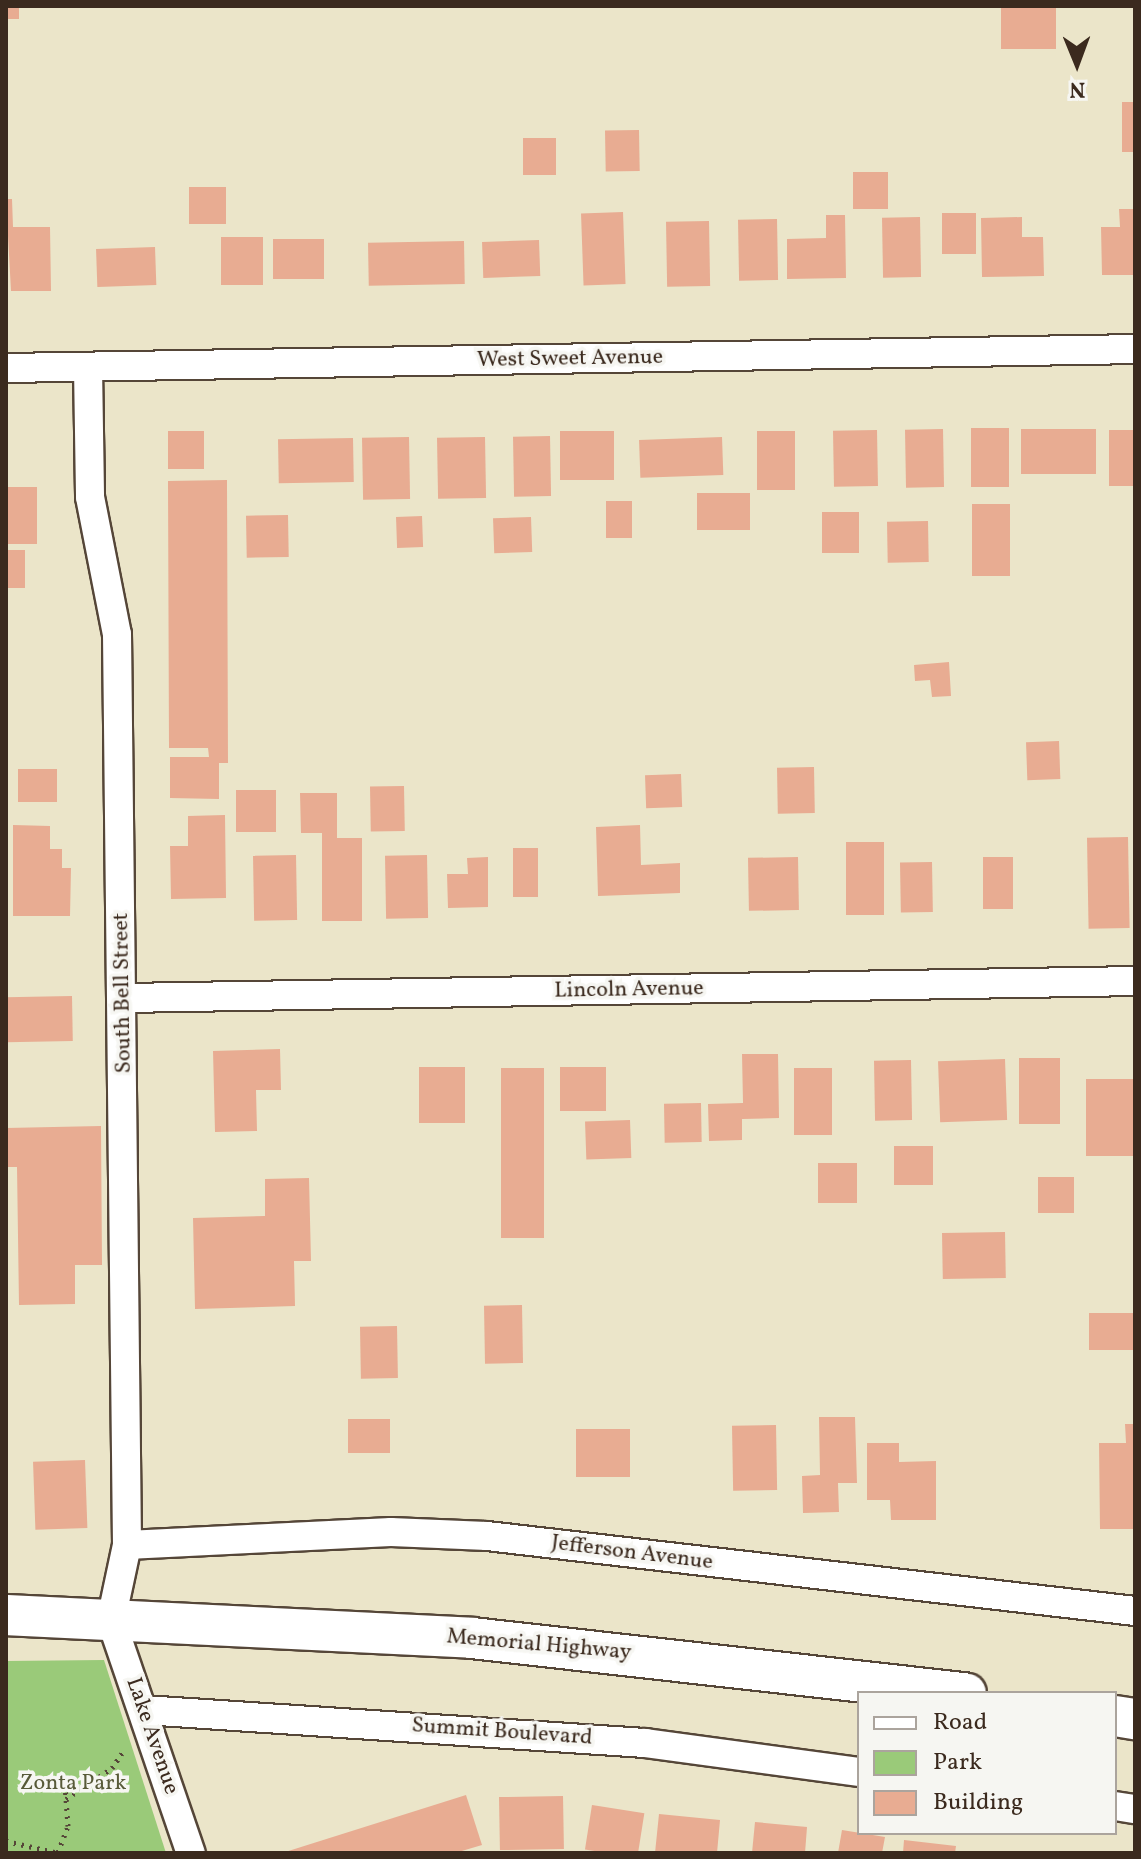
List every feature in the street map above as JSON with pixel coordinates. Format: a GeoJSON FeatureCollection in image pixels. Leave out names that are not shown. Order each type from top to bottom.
{"type":"FeatureCollection","features":[{"type":"Feature","properties":{"kind":"street","name":"West Sweet Avenue"},"geometry":{"type":"LineString","coordinates":[[6,368],[1135,349]]}},
{"type":"Feature","properties":{"kind":"street","name":"South Bell Street"},"geometry":{"type":"LineString","coordinates":[[88,367],[90,497],[117,634],[124,998],[127,1545],[111,1620]]}},
{"type":"Feature","properties":{"kind":"street","name":"Lincoln Avenue"},"geometry":{"type":"LineString","coordinates":[[124,998],[1135,981]]}},
{"type":"Feature","properties":{"kind":"street","name":"Jefferson Avenue"},"geometry":{"type":"LineString","coordinates":[[127,1545],[391,1532],[487,1536],[1135,1611]]}},
{"type":"Feature","properties":{"kind":"street","name":"Memorial Highway"},"geometry":{"type":"LineString","coordinates":[[6,1615],[472,1638],[948,1691]]}},
{"type":"Feature","properties":{"kind":"street","name":"Lake Avenue"},"geometry":{"type":"LineString","coordinates":[[111,1620],[191,1853]]}},
{"type":"Feature","properties":{"kind":"street","name":"Summit Boulevard"},"geometry":{"type":"LineString","coordinates":[[144,1710],[645,1743],[857,1772]]}},
{"type":"Feature","properties":{"kind":"path"},"geometry":{"type":"LineString","coordinates":[[66,1799],[112,1768],[126,1751],[122,1736]]}},
{"type":"Feature","properties":{"kind":"path"},"geometry":{"type":"LineString","coordinates":[[6,1841],[59,1852],[66,1799],[64,1772]]}},
{"type":"Feature","properties":{"kind":"green space","name":"Zonta Park"},"geometry":{"type":"Polygon","coordinates":[[[104,1660],[166,1853],[6,1853],[6,1661],[104,1660]]]}},
{"type":"Feature","properties":{"kind":"building"},"geometry":{"type":"Polygon","coordinates":[[[6,6],[19,6],[19,19],[6,19],[6,6]]]}},
{"type":"Feature","properties":{"kind":"building"},"geometry":{"type":"Polygon","coordinates":[[[1001,6],[1056,6],[1056,49],[1001,49],[1001,6]]]}},
{"type":"Feature","properties":{"kind":"building"},"geometry":{"type":"Polygon","coordinates":[[[1122,102],[1135,102],[1135,152],[1122,152],[1122,102]]]}},
{"type":"Feature","properties":{"kind":"building"},"geometry":{"type":"Polygon","coordinates":[[[639,130],[640,171],[606,172],[605,131],[639,130]]]}},
{"type":"Feature","properties":{"kind":"building"},"geometry":{"type":"Polygon","coordinates":[[[523,138],[556,138],[556,175],[523,175],[523,138]]]}},
{"type":"Feature","properties":{"kind":"building"},"geometry":{"type":"Polygon","coordinates":[[[853,172],[888,172],[888,209],[853,209],[853,172]]]}},
{"type":"Feature","properties":{"kind":"building"},"geometry":{"type":"Polygon","coordinates":[[[189,187],[226,187],[226,224],[189,224],[189,187]]]}},
{"type":"Feature","properties":{"kind":"building"},"geometry":{"type":"Polygon","coordinates":[[[6,199],[12,199],[13,227],[50,227],[51,291],[11,291],[6,199]]]}},
{"type":"Feature","properties":{"kind":"building"},"geometry":{"type":"Polygon","coordinates":[[[1119,209],[1135,209],[1135,275],[1102,275],[1101,227],[1120,227],[1119,209]]]}},
{"type":"Feature","properties":{"kind":"building"},"geometry":{"type":"Polygon","coordinates":[[[623,212],[626,284],[584,285],[581,213],[623,212]]]}},
{"type":"Feature","properties":{"kind":"building"},"geometry":{"type":"Polygon","coordinates":[[[942,213],[976,213],[976,254],[942,254],[942,213]]]}},
{"type":"Feature","properties":{"kind":"building"},"geometry":{"type":"Polygon","coordinates":[[[826,215],[845,215],[846,278],[787,279],[787,239],[826,238],[826,215]]]}},
{"type":"Feature","properties":{"kind":"building"},"geometry":{"type":"Polygon","coordinates":[[[920,217],[921,277],[883,278],[882,218],[920,217]]]}},
{"type":"Feature","properties":{"kind":"building"},"geometry":{"type":"Polygon","coordinates":[[[1022,217],[1022,237],[1043,237],[1044,276],[982,277],[981,218],[1022,217]]]}},
{"type":"Feature","properties":{"kind":"building"},"geometry":{"type":"Polygon","coordinates":[[[777,219],[778,280],[739,281],[738,220],[777,219]]]}},
{"type":"Feature","properties":{"kind":"building"},"geometry":{"type":"Polygon","coordinates":[[[709,221],[710,286],[667,287],[666,222],[709,221]]]}},
{"type":"Feature","properties":{"kind":"building"},"geometry":{"type":"Polygon","coordinates":[[[221,237],[263,237],[263,285],[221,285],[221,237]]]}},
{"type":"Feature","properties":{"kind":"building"},"geometry":{"type":"Polygon","coordinates":[[[273,239],[324,239],[324,279],[273,279],[273,239]]]}},
{"type":"Feature","properties":{"kind":"building"},"geometry":{"type":"Polygon","coordinates":[[[539,240],[540,276],[483,278],[482,242],[539,240]]]}},
{"type":"Feature","properties":{"kind":"building"},"geometry":{"type":"Polygon","coordinates":[[[464,241],[465,284],[369,286],[368,243],[464,241]]]}},
{"type":"Feature","properties":{"kind":"building"},"geometry":{"type":"Polygon","coordinates":[[[155,247],[156,285],[97,287],[96,249],[155,247]]]}},
{"type":"Feature","properties":{"kind":"building"},"geometry":{"type":"Polygon","coordinates":[[[971,428],[1009,428],[1009,487],[971,487],[971,428]]]}},
{"type":"Feature","properties":{"kind":"building"},"geometry":{"type":"Polygon","coordinates":[[[943,429],[944,487],[906,488],[905,430],[943,429]]]}},
{"type":"Feature","properties":{"kind":"building"},"geometry":{"type":"Polygon","coordinates":[[[1021,429],[1096,429],[1096,474],[1021,474],[1021,429]]]}},
{"type":"Feature","properties":{"kind":"building"},"geometry":{"type":"Polygon","coordinates":[[[877,430],[878,486],[834,487],[833,431],[877,430]]]}},
{"type":"Feature","properties":{"kind":"building"},"geometry":{"type":"Polygon","coordinates":[[[1109,430],[1135,430],[1135,486],[1109,486],[1109,430]]]}},
{"type":"Feature","properties":{"kind":"building"},"geometry":{"type":"Polygon","coordinates":[[[168,431],[204,431],[204,469],[168,469],[168,431]]]}},
{"type":"Feature","properties":{"kind":"building"},"geometry":{"type":"Polygon","coordinates":[[[560,431],[614,431],[614,480],[560,480],[560,431]]]}},
{"type":"Feature","properties":{"kind":"building"},"geometry":{"type":"Polygon","coordinates":[[[757,431],[795,431],[795,490],[757,490],[757,431]]]}},
{"type":"Feature","properties":{"kind":"building"},"geometry":{"type":"Polygon","coordinates":[[[550,436],[551,496],[514,497],[513,437],[550,436]]]}},
{"type":"Feature","properties":{"kind":"building"},"geometry":{"type":"Polygon","coordinates":[[[409,437],[410,499],[363,500],[362,438],[409,437]]]}},
{"type":"Feature","properties":{"kind":"building"},"geometry":{"type":"Polygon","coordinates":[[[485,437],[486,498],[438,499],[437,438],[485,437]]]}},
{"type":"Feature","properties":{"kind":"building"},"geometry":{"type":"Polygon","coordinates":[[[722,437],[723,475],[640,478],[639,440],[722,437]]]}},
{"type":"Feature","properties":{"kind":"building"},"geometry":{"type":"Polygon","coordinates":[[[353,438],[354,482],[279,483],[278,439],[353,438]]]}},
{"type":"Feature","properties":{"kind":"building"},"geometry":{"type":"Polygon","coordinates":[[[227,480],[228,763],[219,763],[219,799],[170,798],[170,757],[209,757],[208,748],[169,748],[168,481],[227,480]]]}},
{"type":"Feature","properties":{"kind":"building"},"geometry":{"type":"Polygon","coordinates":[[[6,487],[37,487],[37,544],[6,544],[6,487]]]}},
{"type":"Feature","properties":{"kind":"building"},"geometry":{"type":"Polygon","coordinates":[[[697,493],[750,493],[750,530],[697,530],[697,493]]]}},
{"type":"Feature","properties":{"kind":"building"},"geometry":{"type":"Polygon","coordinates":[[[606,501],[632,501],[632,538],[606,538],[606,501]]]}},
{"type":"Feature","properties":{"kind":"building"},"geometry":{"type":"Polygon","coordinates":[[[972,504],[1010,504],[1010,576],[972,576],[972,504]]]}},
{"type":"Feature","properties":{"kind":"building"},"geometry":{"type":"Polygon","coordinates":[[[822,512],[859,512],[859,553],[822,553],[822,512]]]}},
{"type":"Feature","properties":{"kind":"building"},"geometry":{"type":"Polygon","coordinates":[[[288,515],[289,557],[247,558],[246,516],[288,515]]]}},
{"type":"Feature","properties":{"kind":"building"},"geometry":{"type":"Polygon","coordinates":[[[422,516],[423,547],[397,548],[396,517],[422,516]]]}},
{"type":"Feature","properties":{"kind":"building"},"geometry":{"type":"Polygon","coordinates":[[[531,517],[532,552],[494,553],[493,518],[531,517]]]}},
{"type":"Feature","properties":{"kind":"building"},"geometry":{"type":"Polygon","coordinates":[[[928,521],[929,562],[888,563],[887,522],[928,521]]]}},
{"type":"Feature","properties":{"kind":"building"},"geometry":{"type":"Polygon","coordinates":[[[6,550],[25,550],[25,588],[6,588],[6,550]]]}},
{"type":"Feature","properties":{"kind":"building"},"geometry":{"type":"Polygon","coordinates":[[[949,662],[951,696],[932,697],[930,680],[915,681],[914,665],[949,662]]]}},
{"type":"Feature","properties":{"kind":"building"},"geometry":{"type":"Polygon","coordinates":[[[1059,741],[1060,779],[1027,780],[1026,742],[1059,741]]]}},
{"type":"Feature","properties":{"kind":"building"},"geometry":{"type":"Polygon","coordinates":[[[814,767],[815,813],[778,814],[777,768],[814,767]]]}},
{"type":"Feature","properties":{"kind":"building"},"geometry":{"type":"Polygon","coordinates":[[[18,769],[57,769],[57,802],[18,802],[18,769]]]}},
{"type":"Feature","properties":{"kind":"building"},"geometry":{"type":"Polygon","coordinates":[[[681,774],[682,807],[646,808],[645,775],[681,774]]]}},
{"type":"Feature","properties":{"kind":"building"},"geometry":{"type":"Polygon","coordinates":[[[404,786],[405,831],[371,832],[370,787],[404,786]]]}},
{"type":"Feature","properties":{"kind":"building"},"geometry":{"type":"Polygon","coordinates":[[[236,790],[276,790],[276,832],[236,832],[236,790]]]}},
{"type":"Feature","properties":{"kind":"building"},"geometry":{"type":"Polygon","coordinates":[[[300,793],[337,793],[337,838],[362,838],[362,921],[322,921],[322,833],[301,833],[300,793]]]}},
{"type":"Feature","properties":{"kind":"building"},"geometry":{"type":"Polygon","coordinates":[[[225,815],[226,898],[171,899],[170,846],[188,846],[188,816],[225,815]]]}},
{"type":"Feature","properties":{"kind":"building"},"geometry":{"type":"Polygon","coordinates":[[[13,825],[50,826],[50,849],[62,849],[62,868],[71,868],[70,916],[13,916],[13,825]]]}},
{"type":"Feature","properties":{"kind":"building"},"geometry":{"type":"Polygon","coordinates":[[[640,825],[641,865],[680,863],[680,893],[598,896],[596,827],[640,825]]]}},
{"type":"Feature","properties":{"kind":"building"},"geometry":{"type":"Polygon","coordinates":[[[1128,837],[1130,928],[1089,929],[1087,838],[1128,837]]]}},
{"type":"Feature","properties":{"kind":"building"},"geometry":{"type":"Polygon","coordinates":[[[846,842],[884,842],[884,915],[846,915],[846,842]]]}},
{"type":"Feature","properties":{"kind":"building"},"geometry":{"type":"Polygon","coordinates":[[[513,848],[538,848],[538,897],[513,897],[513,848]]]}},
{"type":"Feature","properties":{"kind":"building"},"geometry":{"type":"Polygon","coordinates":[[[296,855],[297,920],[254,921],[253,856],[296,855]]]}},
{"type":"Feature","properties":{"kind":"building"},"geometry":{"type":"Polygon","coordinates":[[[427,855],[428,918],[386,919],[385,856],[427,855]]]}},
{"type":"Feature","properties":{"kind":"building"},"geometry":{"type":"Polygon","coordinates":[[[488,857],[488,907],[448,908],[447,874],[468,874],[467,858],[488,857]]]}},
{"type":"Feature","properties":{"kind":"building"},"geometry":{"type":"Polygon","coordinates":[[[798,857],[799,910],[749,911],[748,858],[798,857]]]}},
{"type":"Feature","properties":{"kind":"building"},"geometry":{"type":"Polygon","coordinates":[[[983,857],[1013,857],[1013,909],[983,909],[983,857]]]}},
{"type":"Feature","properties":{"kind":"building"},"geometry":{"type":"Polygon","coordinates":[[[932,862],[933,912],[901,913],[900,863],[932,862]]]}},
{"type":"Feature","properties":{"kind":"building"},"geometry":{"type":"Polygon","coordinates":[[[72,996],[73,1041],[7,1042],[6,997],[72,996]]]}},
{"type":"Feature","properties":{"kind":"building"},"geometry":{"type":"Polygon","coordinates":[[[280,1049],[281,1090],[256,1090],[257,1131],[215,1132],[213,1051],[280,1049]]]}},
{"type":"Feature","properties":{"kind":"building"},"geometry":{"type":"Polygon","coordinates":[[[742,1054],[778,1054],[779,1118],[742,1119],[742,1140],[709,1141],[708,1104],[743,1103],[742,1054]]]}},
{"type":"Feature","properties":{"kind":"building"},"geometry":{"type":"Polygon","coordinates":[[[1019,1058],[1060,1058],[1060,1124],[1019,1124],[1019,1058]]]}},
{"type":"Feature","properties":{"kind":"building"},"geometry":{"type":"Polygon","coordinates":[[[1005,1059],[1007,1120],[940,1122],[938,1061],[1005,1059]]]}},
{"type":"Feature","properties":{"kind":"building"},"geometry":{"type":"Polygon","coordinates":[[[911,1060],[912,1120],[875,1121],[874,1061],[911,1060]]]}},
{"type":"Feature","properties":{"kind":"building"},"geometry":{"type":"Polygon","coordinates":[[[419,1067],[465,1067],[465,1123],[419,1123],[419,1067]]]}},
{"type":"Feature","properties":{"kind":"building"},"geometry":{"type":"Polygon","coordinates":[[[560,1067],[606,1067],[606,1111],[560,1111],[560,1067]]]}},
{"type":"Feature","properties":{"kind":"building"},"geometry":{"type":"Polygon","coordinates":[[[501,1068],[544,1068],[544,1238],[501,1238],[501,1068]]]}},
{"type":"Feature","properties":{"kind":"building"},"geometry":{"type":"Polygon","coordinates":[[[794,1068],[832,1068],[832,1135],[794,1135],[794,1068]]]}},
{"type":"Feature","properties":{"kind":"building"},"geometry":{"type":"Polygon","coordinates":[[[1086,1079],[1135,1079],[1135,1156],[1086,1156],[1086,1079]]]}},
{"type":"Feature","properties":{"kind":"building"},"geometry":{"type":"Polygon","coordinates":[[[701,1103],[702,1142],[665,1143],[664,1104],[701,1103]]]}},
{"type":"Feature","properties":{"kind":"building"},"geometry":{"type":"Polygon","coordinates":[[[630,1120],[631,1158],[586,1160],[585,1122],[630,1120]]]}},
{"type":"Feature","properties":{"kind":"building"},"geometry":{"type":"Polygon","coordinates":[[[101,1126],[102,1265],[75,1265],[75,1304],[19,1305],[17,1167],[6,1167],[6,1128],[101,1126]]]}},
{"type":"Feature","properties":{"kind":"building"},"geometry":{"type":"Polygon","coordinates":[[[894,1146],[933,1146],[933,1185],[894,1185],[894,1146]]]}},
{"type":"Feature","properties":{"kind":"building"},"geometry":{"type":"Polygon","coordinates":[[[818,1163],[857,1163],[857,1203],[818,1203],[818,1163]]]}},
{"type":"Feature","properties":{"kind":"building"},"geometry":{"type":"Polygon","coordinates":[[[1038,1177],[1074,1177],[1074,1213],[1038,1213],[1038,1177]]]}},
{"type":"Feature","properties":{"kind":"building"},"geometry":{"type":"Polygon","coordinates":[[[309,1178],[311,1261],[294,1261],[295,1306],[195,1309],[193,1218],[265,1216],[265,1179],[309,1178]]]}},
{"type":"Feature","properties":{"kind":"building"},"geometry":{"type":"Polygon","coordinates":[[[1005,1232],[1006,1278],[943,1279],[942,1233],[1005,1232]]]}},
{"type":"Feature","properties":{"kind":"building"},"geometry":{"type":"Polygon","coordinates":[[[522,1305],[523,1363],[485,1364],[484,1306],[522,1305]]]}},
{"type":"Feature","properties":{"kind":"building"},"geometry":{"type":"Polygon","coordinates":[[[1089,1313],[1133,1313],[1133,1350],[1089,1350],[1089,1313]]]}},
{"type":"Feature","properties":{"kind":"building"},"geometry":{"type":"Polygon","coordinates":[[[397,1326],[398,1378],[361,1379],[360,1327],[397,1326]]]}},
{"type":"Feature","properties":{"kind":"building"},"geometry":{"type":"Polygon","coordinates":[[[819,1417],[855,1417],[857,1483],[838,1483],[839,1512],[803,1513],[802,1476],[820,1475],[819,1417]]]}},
{"type":"Feature","properties":{"kind":"building"},"geometry":{"type":"Polygon","coordinates":[[[348,1419],[390,1419],[390,1453],[348,1453],[348,1419]]]}},
{"type":"Feature","properties":{"kind":"building"},"geometry":{"type":"Polygon","coordinates":[[[1125,1424],[1135,1424],[1135,1529],[1100,1529],[1099,1443],[1126,1443],[1125,1424]]]}},
{"type":"Feature","properties":{"kind":"building"},"geometry":{"type":"Polygon","coordinates":[[[776,1425],[777,1490],[733,1491],[732,1426],[776,1425]]]}},
{"type":"Feature","properties":{"kind":"building"},"geometry":{"type":"Polygon","coordinates":[[[576,1429],[630,1429],[630,1477],[576,1477],[576,1429]]]}},
{"type":"Feature","properties":{"kind":"building"},"geometry":{"type":"Polygon","coordinates":[[[867,1443],[899,1443],[899,1462],[936,1461],[936,1520],[891,1520],[890,1500],[867,1500],[867,1443]]]}},
{"type":"Feature","properties":{"kind":"building"},"geometry":{"type":"Polygon","coordinates":[[[85,1460],[87,1528],[35,1530],[33,1462],[85,1460]]]}},
{"type":"Feature","properties":{"kind":"building"},"geometry":{"type":"Polygon","coordinates":[[[466,1795],[482,1845],[455,1853],[282,1853],[466,1795]]]}},
{"type":"Feature","properties":{"kind":"building"},"geometry":{"type":"Polygon","coordinates":[[[563,1796],[564,1849],[500,1850],[499,1797],[563,1796]]]}},
{"type":"Feature","properties":{"kind":"building"},"geometry":{"type":"Polygon","coordinates":[[[592,1805],[644,1813],[638,1853],[585,1849],[592,1805]]]}},
{"type":"Feature","properties":{"kind":"building"},"geometry":{"type":"Polygon","coordinates":[[[659,1814],[720,1820],[717,1853],[655,1853],[659,1814]]]}},
{"type":"Feature","properties":{"kind":"building"},"geometry":{"type":"Polygon","coordinates":[[[755,1822],[807,1827],[805,1853],[752,1853],[755,1822]]]}},
{"type":"Feature","properties":{"kind":"building"},"geometry":{"type":"Polygon","coordinates":[[[842,1830],[857,1832],[857,1835],[885,1837],[882,1853],[838,1853],[842,1830]]]}},
{"type":"Feature","properties":{"kind":"building"},"geometry":{"type":"Polygon","coordinates":[[[904,1840],[956,1846],[955,1853],[903,1853],[904,1840]]]}}]}
